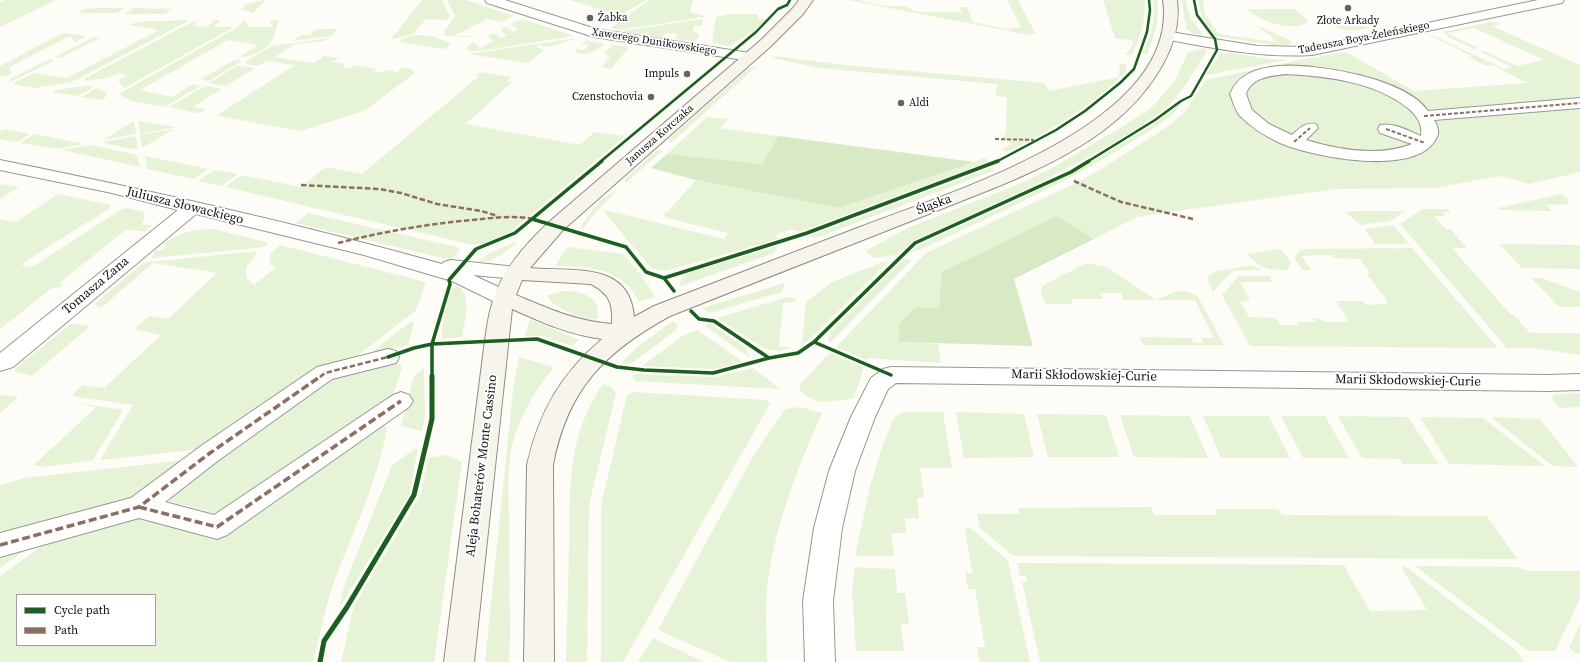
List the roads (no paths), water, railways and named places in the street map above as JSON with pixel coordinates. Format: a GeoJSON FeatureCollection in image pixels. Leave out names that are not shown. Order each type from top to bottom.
{"type":"FeatureCollection","features":[{"type":"Feature","properties":{"kind":"street","name":"Xawerego Dunikowskiego"},"geometry":{"type":"LineString","coordinates":[[492,0],[594,33],[622,39],[750,57]]}},
{"type":"Feature","properties":{"kind":"street","name":"Janusza Korczaka"},"geometry":{"type":"LineString","coordinates":[[516,272],[533,250],[556,226],[750,57],[784,26],[806,0]]}},
{"type":"Feature","properties":{"kind":"street","name":"Śląska"},"geometry":{"type":"LineString","coordinates":[[623,333],[662,311],[994,182],[1047,158],[1087,134],[1120,109],[1149,76],[1156,65],[1170,36],[1170,0]]}},
{"type":"Feature","properties":{"kind":"street","name":"Tadeusza Boya-Żeleńskiego"},"geometry":{"type":"LineString","coordinates":[[1170,36],[1265,51],[1306,51],[1557,0]]}},
{"type":"Feature","properties":{"kind":"street"},"geometry":{"type":"LineString","coordinates":[[1286,70],[1306,70],[1338,74],[1370,83],[1390,91],[1410,103],[1424,116],[1429,123],[1429,137],[1425,143],[1416,150],[1401,154],[1373,157],[1340,154],[1294,142],[1266,129],[1246,114],[1238,99],[1239,90],[1244,82],[1261,74],[1286,70]]}},
{"type":"Feature","properties":{"kind":"street"},"geometry":{"type":"LineString","coordinates":[[1424,116],[1580,103]]}},
{"type":"Feature","properties":{"kind":"street"},"geometry":{"type":"LineString","coordinates":[[1294,142],[1310,128]]}},
{"type":"Feature","properties":{"kind":"street"},"geometry":{"type":"LineString","coordinates":[[1386,129],[1425,143]]}},
{"type":"Feature","properties":{"kind":"street","name":"Juliusza Słowackiego"},"geometry":{"type":"LineString","coordinates":[[0,165],[112,188],[369,250]]}},
{"type":"Feature","properties":{"kind":"street","name":"Tomasza Zana"},"geometry":{"type":"LineString","coordinates":[[0,363],[5,361],[192,208]]}},
{"type":"Feature","properties":{"kind":"street"},"geometry":{"type":"LineString","coordinates":[[369,250],[460,268],[516,272],[546,276],[585,276],[610,285],[620,299],[623,311],[623,333]]}},
{"type":"Feature","properties":{"kind":"street"},"geometry":{"type":"LineString","coordinates":[[369,250],[459,276],[504,298],[558,321],[592,330],[623,333]]}},
{"type":"Feature","properties":{"kind":"street","name":"Aleja Bohaterów Monte Cassino"},"geometry":{"type":"LineString","coordinates":[[459,662],[496,340],[504,298],[516,272]]}},
{"type":"Feature","properties":{"kind":"street"},"geometry":{"type":"LineString","coordinates":[[539,662],[540,465],[547,434],[558,407],[573,384],[593,358],[623,333]]}},
{"type":"Feature","properties":{"kind":"street"},"geometry":{"type":"LineString","coordinates":[[0,545],[139,507],[210,453],[324,372],[388,357]]}},
{"type":"Feature","properties":{"kind":"street","name":"Marii Skłodowskiej-Curie"},"geometry":{"type":"LineString","coordinates":[[820,662],[818,601],[828,528],[842,471],[863,417],[879,384],[891,374],[1548,383],[1580,382]]}},
{"type":"Feature","properties":{"kind":"street"},"geometry":{"type":"LineString","coordinates":[[139,507],[217,527],[401,401]]}},
{"type":"Feature","properties":{"kind":"place","name":"Złote Arkady"},"geometry":{"type":"Point","coordinates":[1348,8]}},
{"type":"Feature","properties":{"kind":"place","name":"Żabka"},"geometry":{"type":"Point","coordinates":[590,18]}},
{"type":"Feature","properties":{"kind":"place","name":"Impuls"},"geometry":{"type":"Point","coordinates":[687,74]}},
{"type":"Feature","properties":{"kind":"place","name":"Czenstochovia"},"geometry":{"type":"Point","coordinates":[651,97]}},
{"type":"Feature","properties":{"kind":"place","name":"Aldi"},"geometry":{"type":"Point","coordinates":[901,103]}}]}
